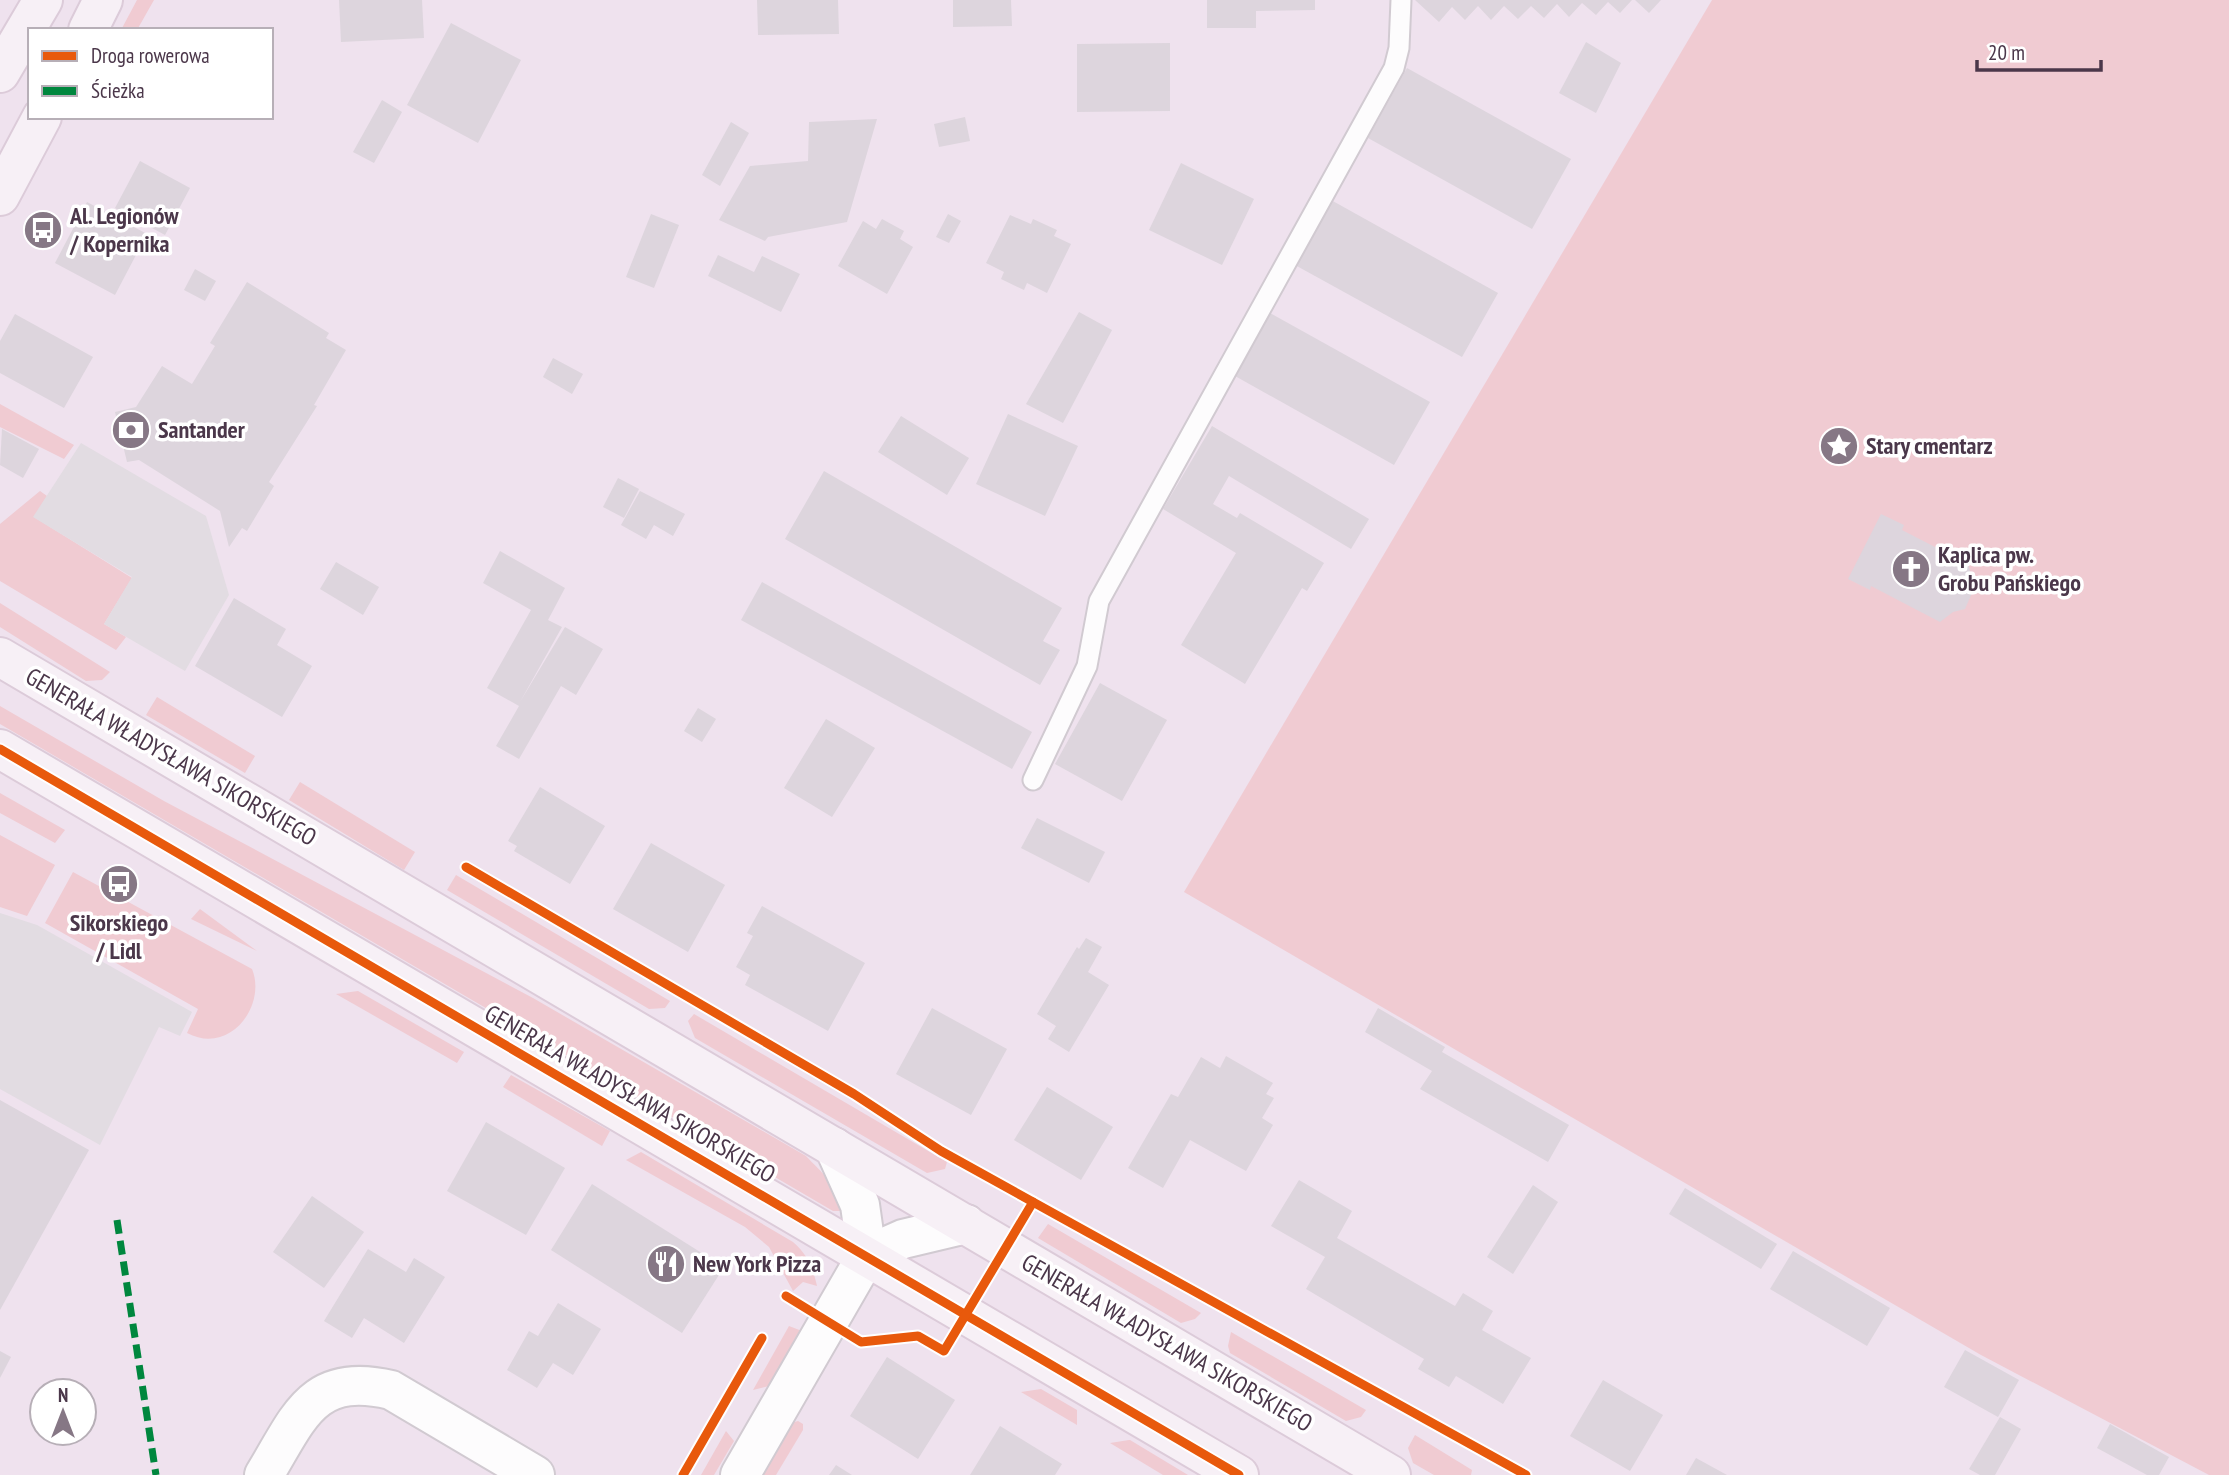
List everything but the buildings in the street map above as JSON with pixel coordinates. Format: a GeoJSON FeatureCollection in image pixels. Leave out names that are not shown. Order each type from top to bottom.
{"type":"FeatureCollection","features":[{"type":"Feature","properties":{"kind":"main road"},"geometry":{"type":"LineString","coordinates":[[0,73],[43,0]]}},
{"type":"Feature","properties":{"kind":"main road"},"geometry":{"type":"LineString","coordinates":[[89,28],[103,0]]}},
{"type":"Feature","properties":{"kind":"main road"},"geometry":{"type":"LineString","coordinates":[[0,196],[41,119]]}},
{"type":"Feature","properties":{"kind":"main road","name":"GENERAŁA WŁADYSŁAWA SIKORSKIEGO"},"geometry":{"type":"LineString","coordinates":[[0,657],[1391,1475]]}},
{"type":"Feature","properties":{"kind":"main road","name":"GENERAŁA WŁADYSŁAWA SIKORSKIEGO"},"geometry":{"type":"LineString","coordinates":[[0,749],[1239,1475]]}},
{"type":"Feature","properties":{"kind":"street"},"geometry":{"type":"LineString","coordinates":[[834,1147],[860,1205],[867,1255]]}},
{"type":"Feature","properties":{"kind":"street"},"geometry":{"type":"LineString","coordinates":[[740,1475],[867,1255],[903,1239],[966,1224]]}},
{"type":"Feature","properties":{"kind":"street"},"geometry":{"type":"LineString","coordinates":[[264,1475],[307,1406],[338,1388],[357,1386],[391,1390],[535,1475]]}},
{"type":"Feature","properties":{"kind":"lane"},"geometry":{"type":"LineString","coordinates":[[1033,780],[1087,666],[1099,601],[1394,68],[1399,48],[1401,0]]}},
{"type":"Feature","properties":{"kind":"shaded area"},"geometry":{"type":"Polygon","coordinates":[[[0,0],[2229,0],[2229,1475],[0,1475],[0,0]]]}},
{"type":"Feature","properties":{"kind":"shaded area"},"geometry":{"type":"Polygon","coordinates":[[[137,0],[154,0],[138,28],[122,28],[137,0]]]}},
{"type":"Feature","properties":{"kind":"shaded area","name":"Stary cmentarz"},"geometry":{"type":"Polygon","coordinates":[[[1712,0],[2229,0],[2229,1475],[2209,1475],[1981,1355],[1184,892],[1712,0]]]}},
{"type":"Feature","properties":{"kind":"shaded area"},"geometry":{"type":"Polygon","coordinates":[[[0,404],[74,445],[64,459],[0,427],[0,404]]]}},
{"type":"Feature","properties":{"kind":"shaded area"},"geometry":{"type":"Polygon","coordinates":[[[81,443],[206,516],[229,595],[185,671],[104,624],[132,577],[33,517],[81,443]]]}},
{"type":"Feature","properties":{"kind":"shaded area"},"geometry":{"type":"Polygon","coordinates":[[[40,491],[47,496],[34,517],[132,578],[104,624],[126,637],[116,650],[0,581],[0,524],[40,491]]]}},
{"type":"Feature","properties":{"kind":"shaded area"},"geometry":{"type":"Polygon","coordinates":[[[0,603],[110,672],[102,680],[86,681],[0,627],[0,603]]]}},
{"type":"Feature","properties":{"kind":"shaded area"},"geometry":{"type":"Polygon","coordinates":[[[157,697],[255,756],[245,773],[146,715],[157,697]]]}},
{"type":"Feature","properties":{"kind":"shaded area"},"geometry":{"type":"Polygon","coordinates":[[[0,706],[164,801],[533,998],[806,1156],[834,1188],[841,1211],[833,1211],[0,724],[0,706]]]}},
{"type":"Feature","properties":{"kind":"shaded area"},"geometry":{"type":"Polygon","coordinates":[[[300,782],[415,852],[404,870],[289,800],[300,782]]]}},
{"type":"Feature","properties":{"kind":"shaded area"},"geometry":{"type":"Polygon","coordinates":[[[0,793],[65,830],[55,843],[0,813],[0,793]]]}},
{"type":"Feature","properties":{"kind":"shaded area"},"geometry":{"type":"Polygon","coordinates":[[[0,835],[55,865],[27,916],[0,907],[0,835]]]}},
{"type":"Feature","properties":{"kind":"shaded area"},"geometry":{"type":"Polygon","coordinates":[[[73,872],[252,969],[254,997],[241,1023],[217,1038],[203,1038],[187,1033],[198,1009],[45,923],[73,872]]]}},
{"type":"Feature","properties":{"kind":"shaded area"},"geometry":{"type":"Polygon","coordinates":[[[456,875],[670,1001],[665,1008],[649,1009],[447,890],[456,875]]]}},
{"type":"Feature","properties":{"kind":"shaded area"},"geometry":{"type":"Polygon","coordinates":[[[200,909],[257,951],[191,919],[200,909]]]}},
{"type":"Feature","properties":{"kind":"shaded area"},"geometry":{"type":"Polygon","coordinates":[[[0,913],[37,925],[192,1012],[180,1036],[159,1027],[100,1145],[0,1089],[0,913]]]}},
{"type":"Feature","properties":{"kind":"shaded area"},"geometry":{"type":"Polygon","coordinates":[[[358,991],[464,1052],[457,1063],[336,994],[358,991]]]}},
{"type":"Feature","properties":{"kind":"shaded area"},"geometry":{"type":"Polygon","coordinates":[[[694,1014],[947,1162],[945,1169],[927,1173],[695,1038],[688,1021],[694,1014]]]}},
{"type":"Feature","properties":{"kind":"shaded area"},"geometry":{"type":"Polygon","coordinates":[[[511,1075],[610,1131],[602,1146],[503,1087],[511,1075]]]}},
{"type":"Feature","properties":{"kind":"shaded area"},"geometry":{"type":"Polygon","coordinates":[[[641,1152],[793,1242],[809,1262],[817,1286],[803,1282],[793,1291],[769,1247],[745,1227],[626,1160],[641,1152]]]}},
{"type":"Feature","properties":{"kind":"shaded area"},"geometry":{"type":"Polygon","coordinates":[[[1048,1224],[1201,1313],[1195,1319],[1181,1323],[1038,1238],[1048,1224]]]}},
{"type":"Feature","properties":{"kind":"shaded area"},"geometry":{"type":"Polygon","coordinates":[[[789,1326],[802,1331],[769,1386],[753,1390],[789,1326]]]}},
{"type":"Feature","properties":{"kind":"shaded area"},"geometry":{"type":"Polygon","coordinates":[[[1231,1332],[1366,1410],[1361,1417],[1346,1421],[1230,1353],[1228,1346],[1231,1332]]]}},
{"type":"Feature","properties":{"kind":"shaded area"},"geometry":{"type":"Polygon","coordinates":[[[1041,1389],[1077,1410],[1077,1425],[1021,1392],[1041,1389]]]}},
{"type":"Feature","properties":{"kind":"shaded area"},"geometry":{"type":"Polygon","coordinates":[[[798,1421],[803,1424],[803,1430],[776,1475],[759,1475],[791,1423],[798,1421]]]}},
{"type":"Feature","properties":{"kind":"shaded area"},"geometry":{"type":"Polygon","coordinates":[[[726,1431],[734,1441],[714,1475],[701,1475],[726,1431]]]}},
{"type":"Feature","properties":{"kind":"shaded area"},"geometry":{"type":"Polygon","coordinates":[[[1415,1435],[1472,1470],[1471,1475],[1434,1475],[1413,1463],[1408,1448],[1415,1435]]]}},
{"type":"Feature","properties":{"kind":"shaded area"},"geometry":{"type":"Polygon","coordinates":[[[1129,1440],[1188,1475],[1163,1475],[1110,1443],[1129,1440]]]}},
{"type":"Feature","properties":{"kind":"marked path"},"geometry":{"type":"LineString","coordinates":[[117,1220],[156,1475]]}},
{"type":"Feature","properties":{"kind":"cycle path"},"geometry":{"type":"LineString","coordinates":[[0,749],[1239,1475]]}},
{"type":"Feature","properties":{"kind":"cycle path"},"geometry":{"type":"LineString","coordinates":[[466,867],[854,1094],[941,1151],[1526,1475]]}},
{"type":"Feature","properties":{"kind":"cycle path"},"geometry":{"type":"LineString","coordinates":[[786,1296],[861,1342],[918,1336],[944,1351],[1033,1202]]}},
{"type":"Feature","properties":{"kind":"cycle path"},"geometry":{"type":"LineString","coordinates":[[683,1475],[762,1338]]}},
{"type":"Feature","properties":{"kind":"place","name":"Al. Legionów / Kopernika"},"geometry":{"type":"Point","coordinates":[43,230]}},
{"type":"Feature","properties":{"kind":"place","name":"Santander"},"geometry":{"type":"Point","coordinates":[131,430]}},
{"type":"Feature","properties":{"kind":"place","name":"Stary cmentarz"},"geometry":{"type":"Point","coordinates":[1839,446]}},
{"type":"Feature","properties":{"kind":"place","name":"Kaplica pw. Grobu Pańskiego"},"geometry":{"type":"Point","coordinates":[1911,569]}},
{"type":"Feature","properties":{"kind":"place","name":"Sikorskiego / Lidl"},"geometry":{"type":"Point","coordinates":[119,884]}},
{"type":"Feature","properties":{"kind":"place","name":"New York Pizza"},"geometry":{"type":"Point","coordinates":[666,1264]}}]}
